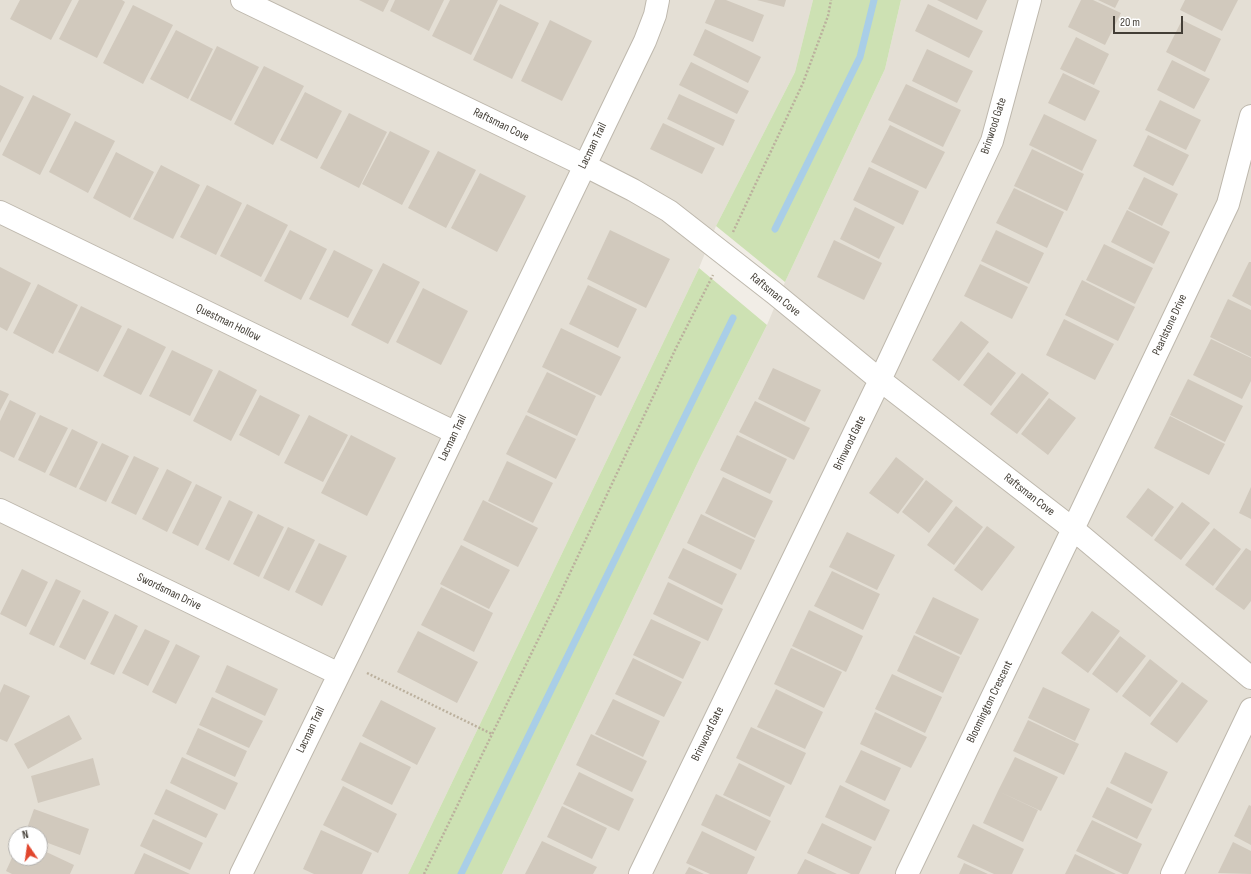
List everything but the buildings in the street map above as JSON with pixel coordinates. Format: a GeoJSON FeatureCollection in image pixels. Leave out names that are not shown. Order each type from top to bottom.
{"type":"FeatureCollection","features":[{"type":"Feature","properties":{"kind":"street","name":"Raftsman Cove"},"geometry":{"type":"LineString","coordinates":[[242,0],[584,165],[633,190],[669,211],[722,254],[774,293],[880,380],[1073,529],[1251,678]]}},
{"type":"Feature","properties":{"kind":"street","name":"Lacman Trail"},"geometry":{"type":"LineString","coordinates":[[241,874],[645,41],[655,15],[658,0]]}},
{"type":"Feature","properties":{"kind":"street","name":"Brinwood Gate"},"geometry":{"type":"LineString","coordinates":[[640,874],[880,380],[992,141],[1030,0]]}},
{"type":"Feature","properties":{"kind":"street","name":"Pearlstone Drive"},"geometry":{"type":"LineString","coordinates":[[1073,529],[1228,204],[1251,116]]}},
{"type":"Feature","properties":{"kind":"street","name":"Questman Hollow"},"geometry":{"type":"LineString","coordinates":[[0,212],[456,433]]}},
{"type":"Feature","properties":{"kind":"street","name":"Swordsman Drive"},"geometry":{"type":"LineString","coordinates":[[0,510],[339,674]]}},
{"type":"Feature","properties":{"kind":"street","name":"Bloomington Crescent"},"geometry":{"type":"LineString","coordinates":[[907,874],[1073,529]]}},
{"type":"Feature","properties":{"kind":"street"},"geometry":{"type":"LineString","coordinates":[[1172,874],[1251,710]]}},
{"type":"Feature","properties":{"kind":"path"},"geometry":{"type":"LineString","coordinates":[[424,874],[553,610],[803,83],[821,37],[828,16],[831,0]]}},
{"type":"Feature","properties":{"kind":"path"},"geometry":{"type":"LineString","coordinates":[[367,674],[492,734]]}},
{"type":"Feature","properties":{"kind":"shaded area"},"geometry":{"type":"Polygon","coordinates":[[[0,0],[813,0],[795,72],[716,226],[699,268],[408,874],[0,874],[0,0]]]}},
{"type":"Feature","properties":{"kind":"shaded area"},"geometry":{"type":"Polygon","coordinates":[[[901,0],[1251,0],[1251,874],[502,874],[699,460],[767,325],[785,282],[885,69],[901,0]]]}},
{"type":"Feature","properties":{"kind":"green space"},"geometry":{"type":"Polygon","coordinates":[[[813,0],[901,0],[885,69],[785,282],[716,226],[795,72],[813,0]]]}},
{"type":"Feature","properties":{"kind":"green space"},"geometry":{"type":"Polygon","coordinates":[[[699,268],[767,325],[699,460],[502,874],[408,874],[699,268]]]}},
{"type":"Feature","properties":{"kind":"waterway"},"geometry":{"type":"LineString","coordinates":[[775,229],[860,57],[874,0]]}},
{"type":"Feature","properties":{"kind":"waterway"},"geometry":{"type":"LineString","coordinates":[[461,874],[733,318]]}}]}
